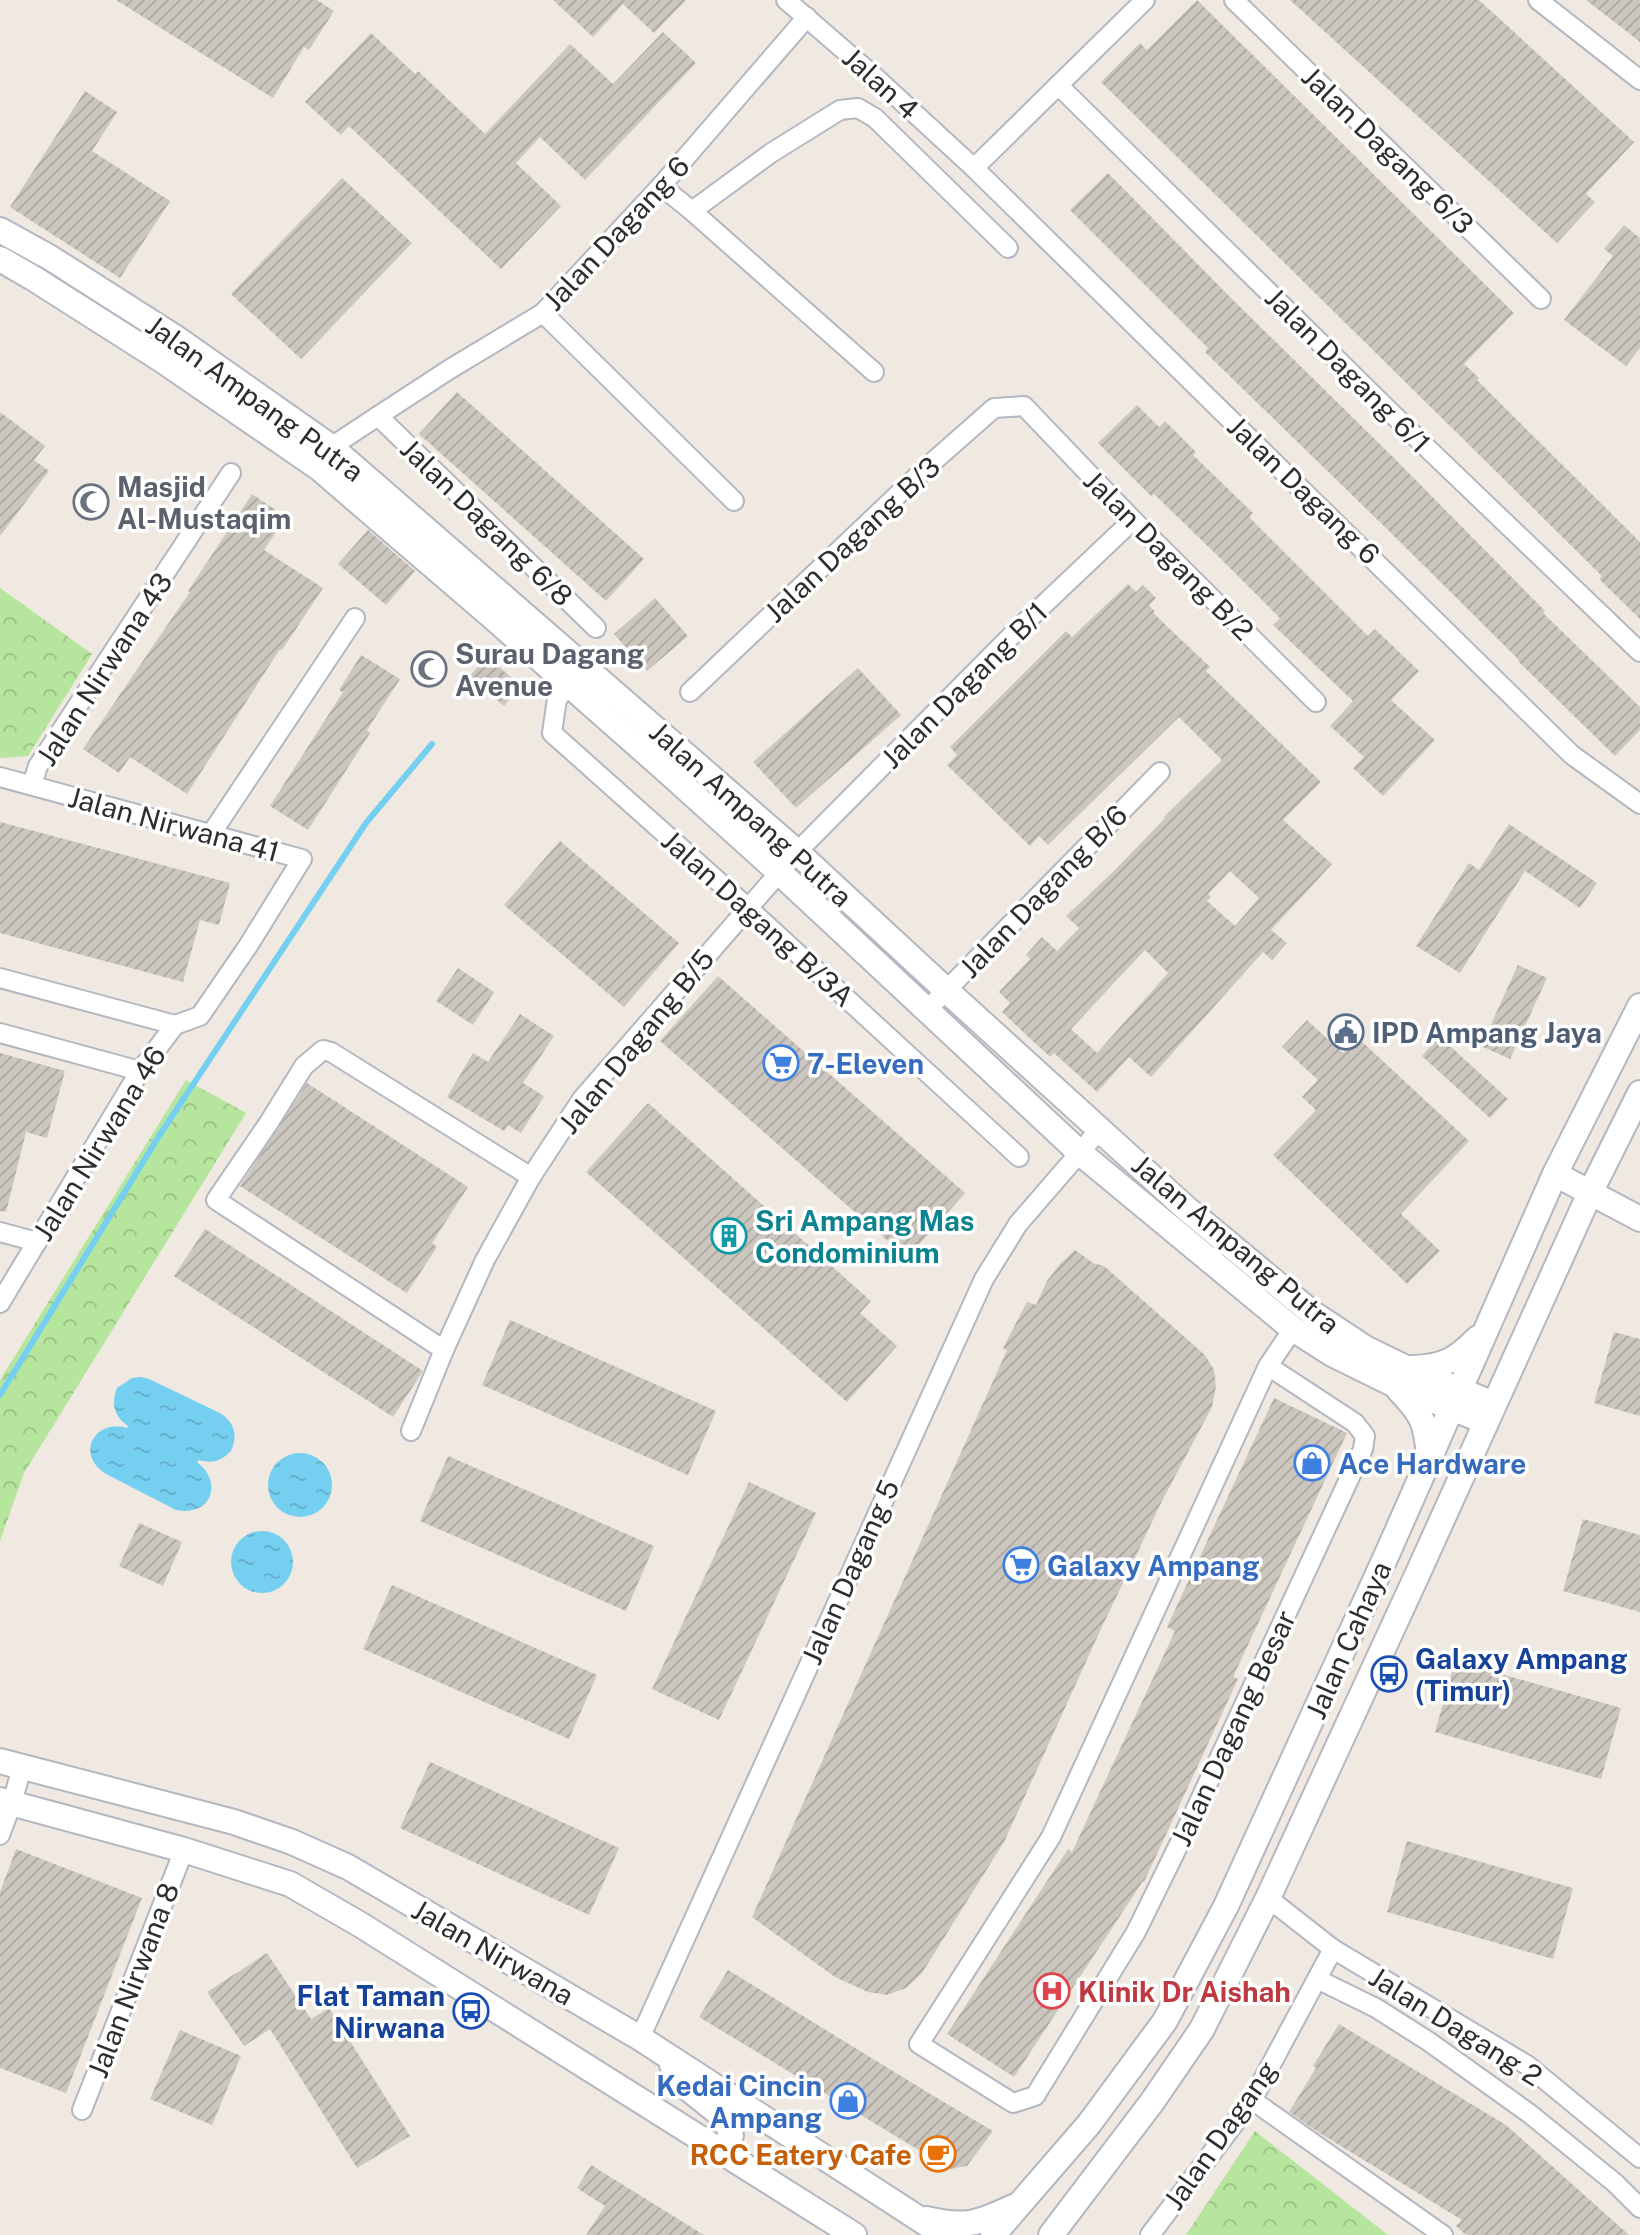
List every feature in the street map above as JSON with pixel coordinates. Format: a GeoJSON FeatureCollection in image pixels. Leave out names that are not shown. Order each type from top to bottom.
{"type":"FeatureCollection","features":[{"type":"Feature","properties":{"kind":"street","name":"Jalan 4"},"geometry":{"type":"LineString","coordinates":[[786,0],[974,168]]}},
{"type":"Feature","properties":{"kind":"street"},"geometry":{"type":"LineString","coordinates":[[974,168],[1145,0]]}},
{"type":"Feature","properties":{"kind":"street","name":"Jalan Dagang 6/3"},"geometry":{"type":"LineString","coordinates":[[1234,0],[1541,299]]}},
{"type":"Feature","properties":{"kind":"street"},"geometry":{"type":"LineString","coordinates":[[1538,0],[1640,80]]}},
{"type":"Feature","properties":{"kind":"street","name":"Jalan Dagang 6"},"geometry":{"type":"LineString","coordinates":[[325,457],[378,416],[543,313],[661,186],[807,17]]}},
{"type":"Feature","properties":{"kind":"street","name":"Jalan Dagang 6/1"},"geometry":{"type":"LineString","coordinates":[[1058,85],[1424,445],[1640,652]]}},
{"type":"Feature","properties":{"kind":"street"},"geometry":{"type":"LineString","coordinates":[[692,211],[771,153],[840,110],[858,108],[875,118],[1008,248]]}},
{"type":"Feature","properties":{"kind":"street","name":"Jalan Dagang 6"},"geometry":{"type":"LineString","coordinates":[[974,168],[1572,755],[1640,804]]}},
{"type":"Feature","properties":{"kind":"street"},"geometry":{"type":"LineString","coordinates":[[661,186],[874,372]]}},
{"type":"Feature","properties":{"kind":"street","name":"Jalan Ampang Putra"},"geometry":{"type":"LineString","coordinates":[[0,230],[60,264],[176,338],[325,457],[577,676],[797,852],[1188,1210],[1312,1313],[1365,1348],[1401,1377]]}},
{"type":"Feature","properties":{"kind":"street","name":"Jalan Ampang Putra"},"geometry":{"type":"LineString","coordinates":[[0,259],[325,457]]}},
{"type":"Feature","properties":{"kind":"street"},"geometry":{"type":"LineString","coordinates":[[543,313],[734,501]]}},
{"type":"Feature","properties":{"kind":"street","name":"Jalan Dagang B/2"},"geometry":{"type":"LineString","coordinates":[[1024,406],[1133,520],[1316,702]]}},
{"type":"Feature","properties":{"kind":"street","name":"Jalan Dagang B/3"},"geometry":{"type":"LineString","coordinates":[[690,692],[927,467],[994,408],[1024,406]]}},
{"type":"Feature","properties":{"kind":"street","name":"Jalan Dagang 6/8"},"geometry":{"type":"LineString","coordinates":[[378,416],[596,628]]}},
{"type":"Feature","properties":{"kind":"street","name":"Jalan Nirwana 43"},"geometry":{"type":"LineString","coordinates":[[32,785],[38,766],[231,473]]}},
{"type":"Feature","properties":{"kind":"street","name":"Jalan Dagang B/1"},"geometry":{"type":"LineString","coordinates":[[779,872],[1018,629],[1133,520]]}},
{"type":"Feature","properties":{"kind":"street"},"geometry":{"type":"LineString","coordinates":[[211,834],[355,618]]}},
{"type":"Feature","properties":{"kind":"street","name":"Jalan Ampang Putra"},"geometry":{"type":"LineString","coordinates":[[577,676],[779,872],[1079,1152],[1293,1329],[1332,1354],[1401,1377],[1490,1413]]}},
{"type":"Feature","properties":{"kind":"street","name":"Jalan Dagang B/3A"},"geometry":{"type":"LineString","coordinates":[[577,676],[557,699],[552,733],[1019,1157]]}},
{"type":"Feature","properties":{"kind":"street","name":"Jalan Dagang B/6"},"geometry":{"type":"LineString","coordinates":[[927,1010],[1160,772]]}},
{"type":"Feature","properties":{"kind":"street","name":"Jalan Nirwana 41"},"geometry":{"type":"LineString","coordinates":[[0,777],[302,859],[200,1016],[175,1025]]}},
{"type":"Feature","properties":{"kind":"street","name":"Jalan Dagang B/5"},"geometry":{"type":"LineString","coordinates":[[411,1431],[485,1260],[531,1177],[582,1099],[779,872]]}},
{"type":"Feature","properties":{"kind":"street"},"geometry":{"type":"LineString","coordinates":[[0,978],[175,1025]]}},
{"type":"Feature","properties":{"kind":"street","name":"Jalan Cahaya"},"geometry":{"type":"LineString","coordinates":[[993,2235],[1089,2124],[1165,2021],[1226,1906],[1555,1174],[1640,1006]]}},
{"type":"Feature","properties":{"kind":"street","name":"Jalan Nirwana 46"},"geometry":{"type":"LineString","coordinates":[[0,1303],[140,1071],[175,1025]]}},
{"type":"Feature","properties":{"kind":"street"},"geometry":{"type":"LineString","coordinates":[[0,1033],[140,1071]]}},
{"type":"Feature","properties":{"kind":"street"},"geometry":{"type":"LineString","coordinates":[[444,1350],[216,1200],[304,1066],[323,1050],[331,1052],[531,1177]]}},
{"type":"Feature","properties":{"kind":"street","name":"Jalan Cahaya"},"geometry":{"type":"LineString","coordinates":[[1051,2235],[1152,2102],[1202,2029],[1268,1898],[1590,1193],[1640,1093]]}},
{"type":"Feature","properties":{"kind":"street","name":"Jalan Dagang 5"},"geometry":{"type":"LineString","coordinates":[[640,2038],[984,1279],[1018,1224],[1100,1129]]}},
{"type":"Feature","properties":{"kind":"street"},"geometry":{"type":"LineString","coordinates":[[1555,1174],[1640,1219]]}},
{"type":"Feature","properties":{"kind":"street"},"geometry":{"type":"LineString","coordinates":[[0,1232],[37,1242]]}},
{"type":"Feature","properties":{"kind":"street"},"geometry":{"type":"LineString","coordinates":[[1268,1366],[1293,1329]]}},
{"type":"Feature","properties":{"kind":"street"},"geometry":{"type":"LineString","coordinates":[[1429,1458],[1427,1430],[1401,1377],[1437,1367],[1460,1356],[1486,1330]]}},
{"type":"Feature","properties":{"kind":"street","name":"Jalan Dagang Besar"},"geometry":{"type":"LineString","coordinates":[[1268,1366],[1355,1423],[1365,1436],[1363,1449],[1136,1932],[1035,2096],[1013,2103],[919,2044],[1051,1837],[1268,1366]]}},
{"type":"Feature","properties":{"kind":"street"},"geometry":{"type":"LineString","coordinates":[[0,1835],[11,1764]]}},
{"type":"Feature","properties":{"kind":"street","name":"Jalan Nirwana"},"geometry":{"type":"LineString","coordinates":[[11,1764],[234,1822],[292,1842],[348,1867],[668,2055],[944,2235]]}},
{"type":"Feature","properties":{"kind":"street","name":"Jalan Nirwana"},"geometry":{"type":"LineString","coordinates":[[6,1802],[184,1850],[290,1884],[328,1904],[854,2235]]}},
{"type":"Feature","properties":{"kind":"street","name":"Jalan Nirwana 8"},"geometry":{"type":"LineString","coordinates":[[82,2110],[184,1850]]}},
{"type":"Feature","properties":{"kind":"street"},"geometry":{"type":"LineString","coordinates":[[328,1904],[348,1867]]}},
{"type":"Feature","properties":{"kind":"street","name":"Jalan Dagang 2"},"geometry":{"type":"LineString","coordinates":[[1268,1898],[1333,1949],[1527,2065],[1640,2158]]}},
{"type":"Feature","properties":{"kind":"street","name":"Jalan Dagang"},"geometry":{"type":"LineString","coordinates":[[1150,2235],[1252,2100],[1333,1949]]}},
{"type":"Feature","properties":{"kind":"street"},"geometry":{"type":"LineString","coordinates":[[1317,1979],[1376,2008],[1441,2050],[1530,2114],[1615,2183],[1640,2208]]}},
{"type":"Feature","properties":{"kind":"street"},"geometry":{"type":"LineString","coordinates":[[668,2055],[680,2082],[726,2119],[731,2135],[724,2151]]}},
{"type":"Feature","properties":{"kind":"street"},"geometry":{"type":"LineString","coordinates":[[1252,2100],[1443,2235]]}},
{"type":"Feature","properties":{"kind":"street"},"geometry":{"type":"LineString","coordinates":[[916,2216],[947,2224],[967,2225],[1020,2203]]}},
{"type":"Feature","properties":{"kind":"street"},"geometry":{"type":"LineString","coordinates":[[1034,2235],[1069,2214]]}},
{"type":"Feature","properties":{"kind":"green space"},"geometry":{"type":"Polygon","coordinates":[[[0,588],[92,654],[28,756],[0,758],[0,588]]]}},
{"type":"Feature","properties":{"kind":"green space"},"geometry":{"type":"Polygon","coordinates":[[[186,1080],[246,1113],[24,1473],[0,1541],[0,1380],[186,1080]]]}},
{"type":"Feature","properties":{"kind":"green space"},"geometry":{"type":"Polygon","coordinates":[[[1255,2131],[1388,2235],[1186,2235],[1255,2131]]]}},
{"type":"Feature","properties":{"kind":"water"},"geometry":{"type":"Polygon","coordinates":[[[141,1377],[220,1413],[232,1425],[235,1435],[231,1451],[216,1461],[197,1462],[210,1479],[211,1488],[210,1496],[198,1508],[176,1510],[106,1474],[92,1458],[92,1440],[98,1434],[105,1429],[128,1426],[115,1409],[117,1388],[132,1378],[141,1377]]]}},
{"type":"Feature","properties":{"kind":"water"},"geometry":{"type":"Polygon","coordinates":[[[300,1453],[318,1459],[326,1467],[332,1485],[326,1503],[318,1511],[300,1517],[282,1511],[274,1503],[268,1485],[274,1467],[282,1459],[300,1453]]]}},
{"type":"Feature","properties":{"kind":"water"},"geometry":{"type":"Polygon","coordinates":[[[256,1531],[268,1531],[284,1540],[291,1550],[291,1574],[284,1584],[268,1593],[256,1593],[236,1579],[231,1568],[231,1556],[245,1536],[256,1531]]]}},
{"type":"Feature","properties":{"kind":"building"},"geometry":{"type":"Polygon","coordinates":[[[116,0],[317,0],[334,11],[309,50],[304,47],[273,98],[116,0]]]}},
{"type":"Feature","properties":{"kind":"building"},"geometry":{"type":"Polygon","coordinates":[[[553,0],[686,0],[654,33],[623,4],[593,37],[553,0]]]}},
{"type":"Feature","properties":{"kind":"building"},"geometry":{"type":"Polygon","coordinates":[[[1197,0],[1514,313],[1464,364],[1640,542],[1640,619],[1599,579],[1602,576],[1101,82],[1140,43],[1147,50],[1197,0]]]}},
{"type":"Feature","properties":{"kind":"building"},"geometry":{"type":"Polygon","coordinates":[[[1290,0],[1479,0],[1634,142],[1586,194],[1595,202],[1557,243],[1290,0]]]}},
{"type":"Feature","properties":{"kind":"building"},"geometry":{"type":"Polygon","coordinates":[[[1586,0],[1640,0],[1640,42],[1608,17],[1586,0]]]}},
{"type":"Feature","properties":{"kind":"building"},"geometry":{"type":"Polygon","coordinates":[[[663,32],[696,63],[585,180],[540,137],[516,163],[561,206],[501,269],[349,126],[341,135],[305,102],[371,33],[415,74],[418,71],[485,134],[570,44],[613,84],[663,32]]]}},
{"type":"Feature","properties":{"kind":"building"},"geometry":{"type":"Polygon","coordinates":[[[85,91],[117,112],[92,151],[170,201],[120,278],[10,207],[85,91]]]}},
{"type":"Feature","properties":{"kind":"building"},"geometry":{"type":"Polygon","coordinates":[[[1108,173],[1640,707],[1640,730],[1615,756],[1205,352],[1208,348],[1070,210],[1108,173]]]}},
{"type":"Feature","properties":{"kind":"building"},"geometry":{"type":"Polygon","coordinates":[[[342,178],[412,243],[301,359],[231,294],[342,178]]]}},
{"type":"Feature","properties":{"kind":"building"},"geometry":{"type":"Polygon","coordinates":[[[1624,225],[1640,238],[1640,348],[1626,366],[1564,320],[1613,256],[1604,249],[1624,225]]]}},
{"type":"Feature","properties":{"kind":"building"},"geometry":{"type":"Polygon","coordinates":[[[457,392],[644,559],[606,601],[419,434],[457,392]]]}},
{"type":"Feature","properties":{"kind":"building"},"geometry":{"type":"Polygon","coordinates":[[[1137,405],[1159,427],[1165,421],[1196,452],[1193,455],[1253,513],[1249,517],[1368,636],[1375,629],[1419,671],[1391,700],[1435,740],[1383,796],[1353,768],[1364,757],[1330,726],[1353,701],[1273,625],[1280,618],[1098,443],[1137,405]]]}},
{"type":"Feature","properties":{"kind":"building"},"geometry":{"type":"Polygon","coordinates":[[[0,412],[45,446],[34,460],[49,471],[0,536],[0,412]]]}},
{"type":"Feature","properties":{"kind":"building"},"geometry":{"type":"Polygon","coordinates":[[[252,494],[286,517],[264,550],[323,588],[187,794],[130,757],[119,773],[83,749],[190,592],[252,494]]]}},
{"type":"Feature","properties":{"kind":"building"},"geometry":{"type":"Polygon","coordinates":[[[368,530],[415,571],[386,605],[338,564],[368,530]]]}},
{"type":"Feature","properties":{"kind":"building"},"geometry":{"type":"Polygon","coordinates":[[[1128,584],[1136,592],[1143,585],[1156,598],[1149,605],[1153,613],[1210,667],[1206,671],[1321,782],[1283,820],[1332,864],[1271,930],[1287,943],[1272,960],[1263,952],[1151,1077],[1129,1057],[1097,1092],[1054,1053],[1050,1057],[1002,1012],[1010,1003],[999,992],[1030,959],[1026,955],[1042,937],[1057,951],[1079,928],[1066,916],[1222,760],[1179,717],[1048,845],[1039,836],[1030,846],[947,765],[957,755],[950,747],[1066,631],[1072,637],[1128,584]],[[1230,871],[1208,894],[1211,897],[1207,901],[1235,926],[1259,898],[1230,871]],[[1145,950],[1071,1029],[1097,1053],[1168,973],[1145,950]]]}},
{"type":"Feature","properties":{"kind":"building"},"geometry":{"type":"Polygon","coordinates":[[[655,598],[688,636],[647,671],[614,634],[655,598]]]}},
{"type":"Feature","properties":{"kind":"building"},"geometry":{"type":"Polygon","coordinates":[[[361,655],[400,679],[367,730],[370,733],[308,830],[270,806],[343,692],[339,690],[361,655]]]}},
{"type":"Feature","properties":{"kind":"building"},"geometry":{"type":"Polygon","coordinates":[[[487,656],[521,686],[504,706],[470,676],[487,656]]]}},
{"type":"Feature","properties":{"kind":"building"},"geometry":{"type":"Polygon","coordinates":[[[858,668],[901,715],[796,808],[753,762],[858,668]]]}},
{"type":"Feature","properties":{"kind":"building"},"geometry":{"type":"Polygon","coordinates":[[[0,822],[230,883],[219,925],[200,920],[183,982],[0,933],[0,822]]]}},
{"type":"Feature","properties":{"kind":"building"},"geometry":{"type":"Polygon","coordinates":[[[1509,824],[1597,883],[1580,908],[1525,871],[1460,973],[1416,946],[1469,863],[1479,870],[1509,824]]]}},
{"type":"Feature","properties":{"kind":"building"},"geometry":{"type":"Polygon","coordinates":[[[560,841],[679,943],[624,1007],[504,905],[560,841]]]}},
{"type":"Feature","properties":{"kind":"building"},"geometry":{"type":"Polygon","coordinates":[[[1518,965],[1547,978],[1510,1059],[1481,1046],[1518,965]]]}},
{"type":"Feature","properties":{"kind":"building"},"geometry":{"type":"Polygon","coordinates":[[[458,968],[494,992],[473,1025],[436,1001],[458,968]]]}},
{"type":"Feature","properties":{"kind":"building"},"geometry":{"type":"Polygon","coordinates":[[[718,976],[965,1193],[907,1258],[660,1041],[718,976]]]}},
{"type":"Feature","properties":{"kind":"building"},"geometry":{"type":"Polygon","coordinates":[[[520,1014],[554,1036],[523,1083],[544,1096],[521,1133],[508,1125],[504,1131],[447,1097],[473,1053],[488,1062],[520,1014]]]}},
{"type":"Feature","properties":{"kind":"building"},"geometry":{"type":"Polygon","coordinates":[[[1307,1020],[1343,1053],[1358,1038],[1469,1141],[1401,1214],[1440,1251],[1407,1284],[1273,1155],[1316,1110],[1302,1097],[1318,1080],[1282,1047],[1307,1020]]]}},
{"type":"Feature","properties":{"kind":"building"},"geometry":{"type":"Polygon","coordinates":[[[1439,1036],[1508,1099],[1490,1118],[1422,1056],[1439,1036]]]}},
{"type":"Feature","properties":{"kind":"building"},"geometry":{"type":"Polygon","coordinates":[[[0,1053],[65,1071],[47,1138],[26,1132],[6,1212],[0,1211],[0,1053]]]}},
{"type":"Feature","properties":{"kind":"building"},"geometry":{"type":"Polygon","coordinates":[[[307,1083],[468,1187],[432,1243],[437,1247],[407,1293],[240,1186],[307,1083]]]}},
{"type":"Feature","properties":{"kind":"building","name":"Sri Ampang Mas Condominium"},"geometry":{"type":"Polygon","coordinates":[[[648,1103],[871,1301],[860,1313],[897,1346],[847,1402],[586,1172],[648,1103]]]}},
{"type":"Feature","properties":{"kind":"building"},"geometry":{"type":"Polygon","coordinates":[[[205,1229],[423,1371],[393,1417],[174,1276],[205,1229]]]}},
{"type":"Feature","properties":{"kind":"building","name":"Galaxy Ampang"},"geometry":{"type":"Polygon","coordinates":[[[1075,1250],[1093,1263],[1104,1266],[1205,1355],[1214,1370],[1216,1386],[1212,1407],[1163,1499],[1004,1842],[922,1973],[906,1988],[887,1995],[868,1992],[835,1977],[752,1917],[1007,1350],[1003,1348],[1027,1302],[1036,1305],[1047,1281],[1075,1250]]]}},
{"type":"Feature","properties":{"kind":"building"},"geometry":{"type":"Polygon","coordinates":[[[510,1320],[716,1411],[688,1475],[482,1385],[510,1320]]]}},
{"type":"Feature","properties":{"kind":"building"},"geometry":{"type":"Polygon","coordinates":[[[1614,1332],[1640,1339],[1640,1416],[1594,1403],[1614,1332]]]}},
{"type":"Feature","properties":{"kind":"building"},"geometry":{"type":"Polygon","coordinates":[[[1274,1398],[1347,1433],[1233,1677],[1238,1679],[1144,1882],[1014,2077],[947,2034],[1068,1849],[1072,1852],[1175,1631],[1167,1627],[1274,1398]]]}},
{"type":"Feature","properties":{"kind":"building"},"geometry":{"type":"Polygon","coordinates":[[[448,1456],[654,1546],[626,1611],[420,1521],[448,1456]]]}},
{"type":"Feature","properties":{"kind":"building"},"geometry":{"type":"Polygon","coordinates":[[[749,1482],[816,1513],[719,1720],[652,1689],[749,1482]]]}},
{"type":"Feature","properties":{"kind":"building"},"geometry":{"type":"Polygon","coordinates":[[[1583,1519],[1640,1535],[1640,1612],[1563,1591],[1583,1519]]]}},
{"type":"Feature","properties":{"kind":"building"},"geometry":{"type":"Polygon","coordinates":[[[139,1523],[182,1542],[163,1586],[119,1566],[139,1523]]]}},
{"type":"Feature","properties":{"kind":"building"},"geometry":{"type":"Polygon","coordinates":[[[392,1585],[597,1675],[569,1739],[363,1649],[392,1585]]]}},
{"type":"Feature","properties":{"kind":"building"},"geometry":{"type":"Polygon","coordinates":[[[1455,1661],[1621,1708],[1601,1779],[1435,1732],[1455,1661]]]}},
{"type":"Feature","properties":{"kind":"building"},"geometry":{"type":"Polygon","coordinates":[[[430,1762],[619,1848],[589,1915],[400,1828],[430,1762]]]}},
{"type":"Feature","properties":{"kind":"building"},"geometry":{"type":"Polygon","coordinates":[[[1407,1841],[1573,1888],[1553,1959],[1387,1912],[1407,1841]]]}},
{"type":"Feature","properties":{"kind":"building"},"geometry":{"type":"Polygon","coordinates":[[[16,1849],[142,1898],[66,2093],[0,2068],[0,1892],[16,1849]]]}},
{"type":"Feature","properties":{"kind":"building"},"geometry":{"type":"Polygon","coordinates":[[[267,1953],[311,2019],[329,2008],[410,2136],[357,2168],[270,2029],[244,2046],[207,1992],[267,1953]]]}},
{"type":"Feature","properties":{"kind":"building"},"geometry":{"type":"Polygon","coordinates":[[[728,1970],[993,2131],[967,2166],[950,2169],[699,2017],[728,1970]]]}},
{"type":"Feature","properties":{"kind":"building"},"geometry":{"type":"Polygon","coordinates":[[[1339,2024],[1506,2125],[1629,2235],[1466,2235],[1456,2226],[1462,2220],[1289,2112],[1339,2024]]]}},
{"type":"Feature","properties":{"kind":"building"},"geometry":{"type":"Polygon","coordinates":[[[180,2030],[241,2056],[212,2125],[150,2099],[180,2030]]]}},
{"type":"Feature","properties":{"kind":"building"},"geometry":{"type":"Polygon","coordinates":[[[591,2165],[704,2235],[586,2235],[605,2206],[577,2188],[591,2165]]]}},
{"type":"Feature","properties":{"kind":"waterway"},"geometry":{"type":"LineString","coordinates":[[0,1395],[159,1136],[366,823],[432,744]]}},
{"type":"Feature","properties":{"kind":"place","name":"Masjid Al-Mustaqim"},"geometry":{"type":"Point","coordinates":[91,502]}},
{"type":"Feature","properties":{"kind":"place","name":"Surau Dagang Avenue"},"geometry":{"type":"Point","coordinates":[429,669]}},
{"type":"Feature","properties":{"kind":"place","name":"IPD Ampang Jaya"},"geometry":{"type":"Point","coordinates":[1346,1032]}},
{"type":"Feature","properties":{"kind":"place","name":"7-Eleven"},"geometry":{"type":"Point","coordinates":[781,1063]}},
{"type":"Feature","properties":{"kind":"place","name":"Sri Ampang Mas Condominium"},"geometry":{"type":"Point","coordinates":[729,1236]}},
{"type":"Feature","properties":{"kind":"place","name":"Ace Hardware"},"geometry":{"type":"Point","coordinates":[1312,1463]}},
{"type":"Feature","properties":{"kind":"place","name":"Galaxy Ampang"},"geometry":{"type":"Point","coordinates":[1021,1565]}},
{"type":"Feature","properties":{"kind":"place","name":"Galaxy Ampang (Timur)"},"geometry":{"type":"Point","coordinates":[1389,1674]}},
{"type":"Feature","properties":{"kind":"place","name":"Klinik Dr Aishah"},"geometry":{"type":"Point","coordinates":[1052,1991]}},
{"type":"Feature","properties":{"kind":"place","name":"Flat Taman Nirwana"},"geometry":{"type":"Point","coordinates":[471,2011]}},
{"type":"Feature","properties":{"kind":"place","name":"Kedai Cincin Ampang"},"geometry":{"type":"Point","coordinates":[848,2101]}},
{"type":"Feature","properties":{"kind":"place","name":"RCC Eatery Cafe"},"geometry":{"type":"Point","coordinates":[938,2154]}}]}
